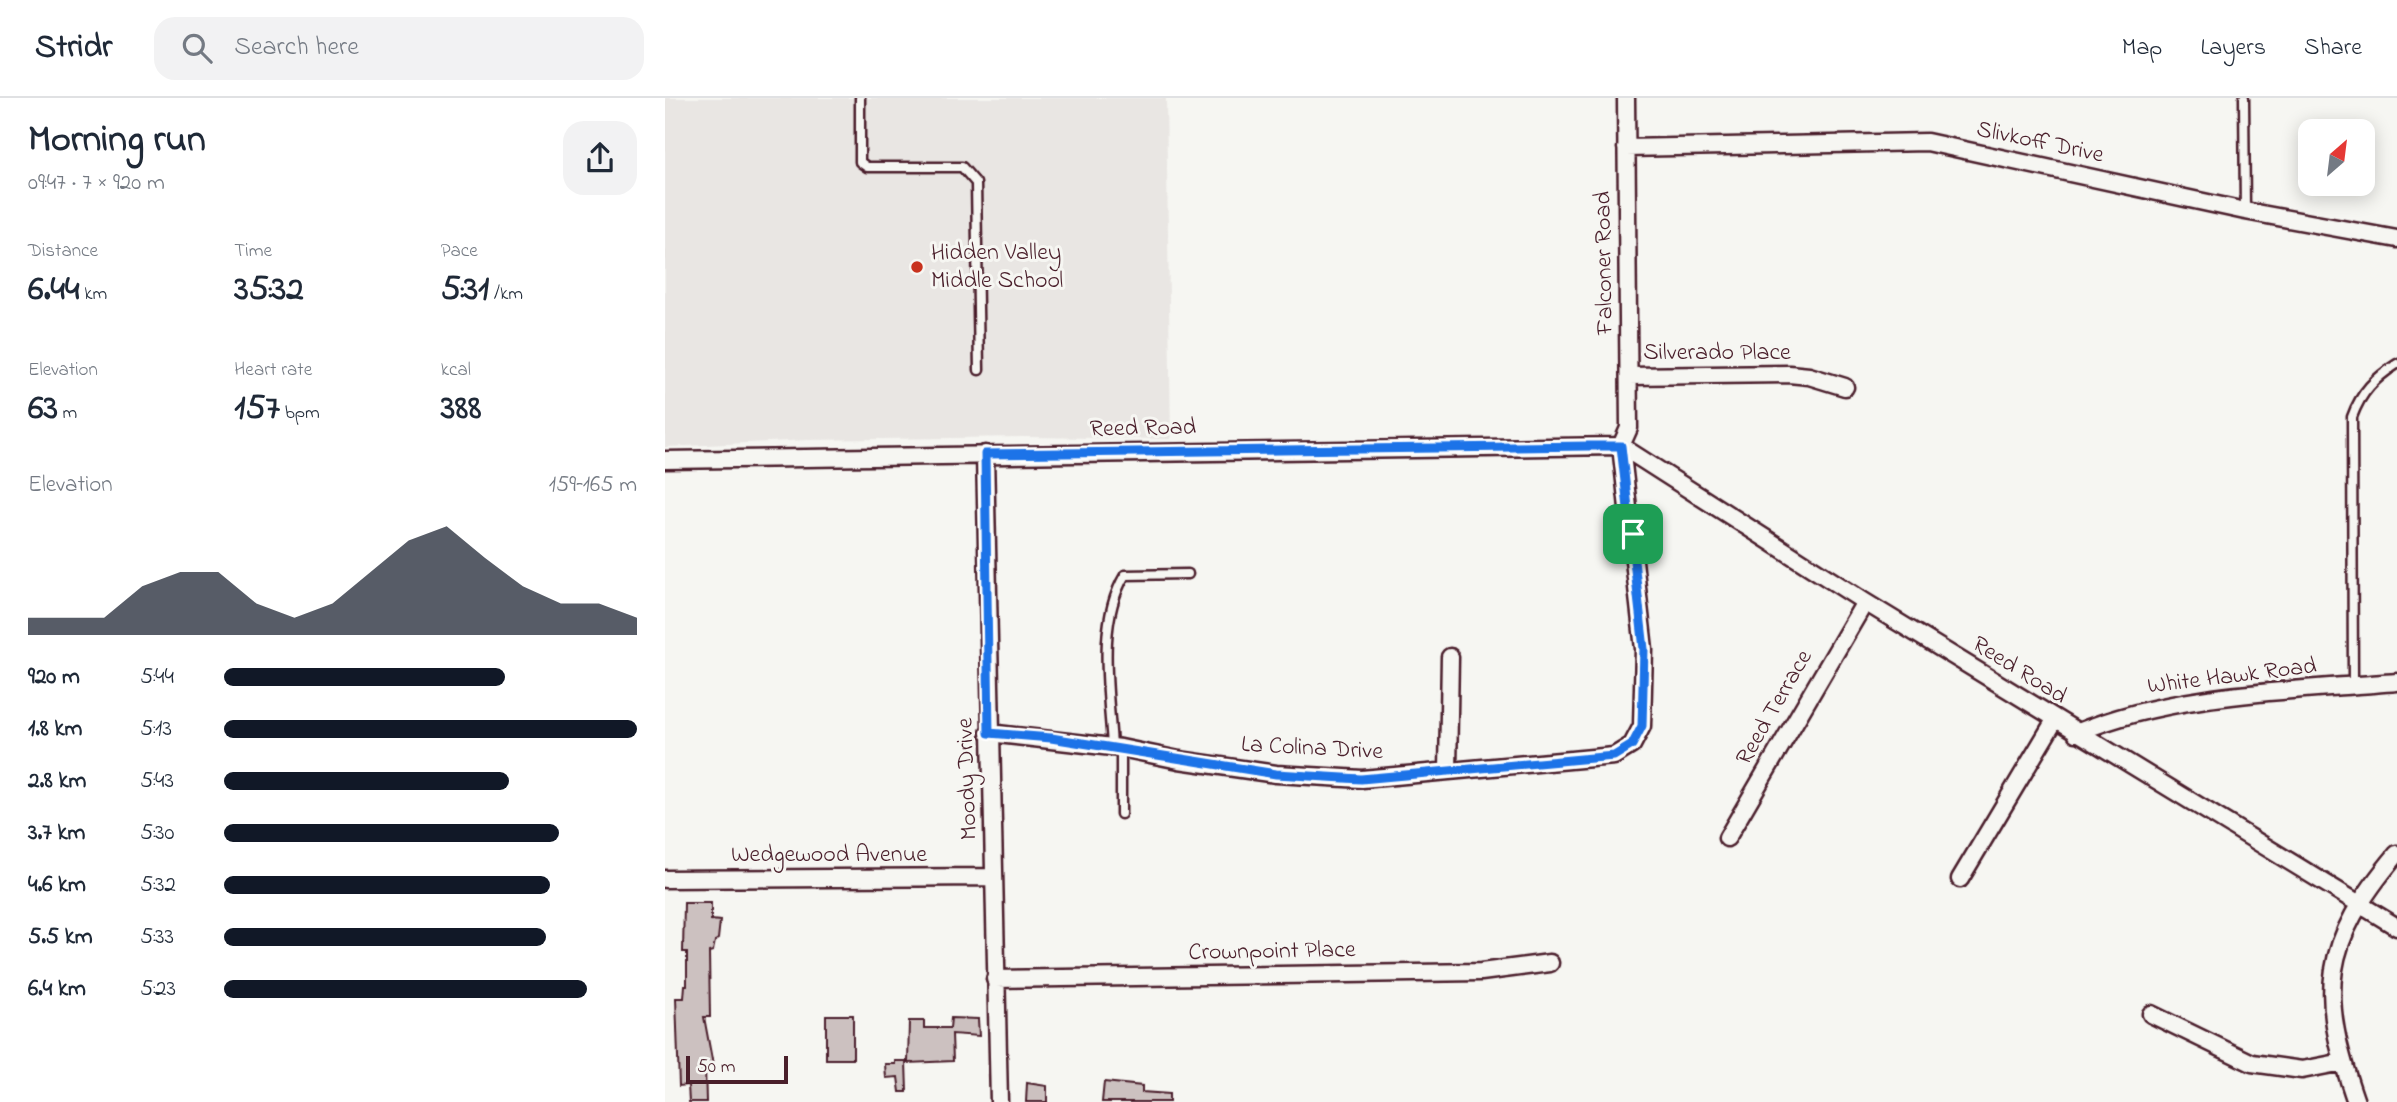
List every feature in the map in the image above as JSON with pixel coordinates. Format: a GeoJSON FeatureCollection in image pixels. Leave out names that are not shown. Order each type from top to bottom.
{"type":"FeatureCollection","features":[{"type":"Feature","properties":{"kind":"street","name":"Falconer Road"},"geometry":{"type":"LineString","coordinates":[[1621,446],[1629,428],[1626,98]]}},
{"type":"Feature","properties":{"kind":"street","name":"Slivkoff Drive"},"geometry":{"type":"LineString","coordinates":[[1626,148],[1927,142],[2245,211],[2397,239]]}},
{"type":"Feature","properties":{"kind":"street","name":"Silverado Place"},"geometry":{"type":"LineString","coordinates":[[1629,376],[1789,374],[1809,376],[1845,387]]}},
{"type":"Feature","properties":{"kind":"street","name":"Reed Road"},"geometry":{"type":"LineString","coordinates":[[665,460],[1621,446],[2055,720],[2397,927]]}},
{"type":"Feature","properties":{"kind":"street","name":"La Colina Drive"},"geometry":{"type":"LineString","coordinates":[[989,733],[1116,747],[1179,760],[1276,774],[1361,779],[1614,756],[1632,745],[1642,726],[1644,649],[1621,446]]}},
{"type":"Feature","properties":{"kind":"street","name":"Moody Drive"},"geometry":{"type":"LineString","coordinates":[[985,454],[999,1102]]}},
{"type":"Feature","properties":{"kind":"street","name":"Reed Terrace"},"geometry":{"type":"LineString","coordinates":[[1727,838],[1865,602]]}},
{"type":"Feature","properties":{"kind":"street"},"geometry":{"type":"LineString","coordinates":[[1448,770],[1450,657]]}},
{"type":"Feature","properties":{"kind":"street","name":"White Hawk Road"},"geometry":{"type":"LineString","coordinates":[[2077,733],[2113,718],[2154,707],[2397,682]]}},
{"type":"Feature","properties":{"kind":"street"},"geometry":{"type":"LineString","coordinates":[[1961,878],[2055,720]]}},
{"type":"Feature","properties":{"kind":"street"},"geometry":{"type":"LineString","coordinates":[[2356,1102],[2331,1016],[2332,976],[2342,938],[2358,904],[2397,854]]}},
{"type":"Feature","properties":{"kind":"street","name":"Wedgewood Avenue"},"geometry":{"type":"LineString","coordinates":[[665,879],[994,877]]}},
{"type":"Feature","properties":{"kind":"street","name":"Crownpoint Place"},"geometry":{"type":"LineString","coordinates":[[995,979],[1482,972],[1550,964]]}},
{"type":"Feature","properties":{"kind":"street"},"geometry":{"type":"LineString","coordinates":[[2151,1014],[2252,1063],[2302,1070],[2343,1062]]}},
{"type":"Feature","properties":{"kind":"lane"},"geometry":{"type":"LineString","coordinates":[[860,98],[860,162],[867,167],[962,167],[976,183],[979,370]]}},
{"type":"Feature","properties":{"kind":"lane"},"geometry":{"type":"LineString","coordinates":[[2244,98],[2245,211]]}},
{"type":"Feature","properties":{"kind":"lane"},"geometry":{"type":"LineString","coordinates":[[2353,686],[2352,417],[2358,400],[2377,377],[2397,364]]}},
{"type":"Feature","properties":{"kind":"lane"},"geometry":{"type":"LineString","coordinates":[[1121,814],[1108,621],[1114,593],[1125,575],[1188,574]]}},
{"type":"Feature","properties":{"kind":"shaded area","name":"Hidden Valley Middle School"},"geometry":{"type":"Polygon","coordinates":[[[665,98],[1166,98],[1171,439],[1025,437],[808,440],[665,447],[665,98]]]}},
{"type":"Feature","properties":{"kind":"building"},"geometry":{"type":"Polygon","coordinates":[[[684,903],[711,903],[711,920],[720,921],[718,939],[713,951],[709,952],[710,1017],[704,1017],[713,1065],[705,1066],[706,1102],[689,1102],[688,1085],[679,1086],[676,998],[684,998],[687,985],[687,952],[683,952],[684,903]]]}},
{"type":"Feature","properties":{"kind":"building"},"geometry":{"type":"Polygon","coordinates":[[[826,1015],[853,1015],[853,1059],[826,1059],[826,1015]]]}},
{"type":"Feature","properties":{"kind":"building"},"geometry":{"type":"Polygon","coordinates":[[[951,1018],[978,1019],[979,1036],[952,1034],[953,1061],[908,1063],[909,1021],[924,1021],[924,1028],[950,1028],[951,1018]]]}},
{"type":"Feature","properties":{"kind":"building"},"geometry":{"type":"Polygon","coordinates":[[[895,1061],[906,1061],[907,1092],[900,1092],[898,1077],[886,1078],[885,1064],[895,1064],[895,1061]]]}},
{"type":"Feature","properties":{"kind":"building"},"geometry":{"type":"Polygon","coordinates":[[[1104,1082],[1142,1086],[1142,1092],[1169,1094],[1169,1102],[1102,1102],[1104,1082]]]}},
{"type":"Feature","properties":{"kind":"building"},"geometry":{"type":"Polygon","coordinates":[[[1027,1083],[1047,1086],[1047,1102],[1026,1102],[1027,1083]]]}},
{"type":"Feature","properties":{"kind":"place","name":"Hidden Valley Middle School"},"geometry":{"type":"Point","coordinates":[917,267]}},
{"type":"Feature","properties":{"kind":"route"},"geometry":{"type":"LineString","coordinates":[[1621,446],[1633,534],[1644,649],[1642,726],[1632,745],[1614,756],[1361,779],[1276,774],[1179,760],[1121,748],[989,733],[985,454],[1621,446]]}}]}
